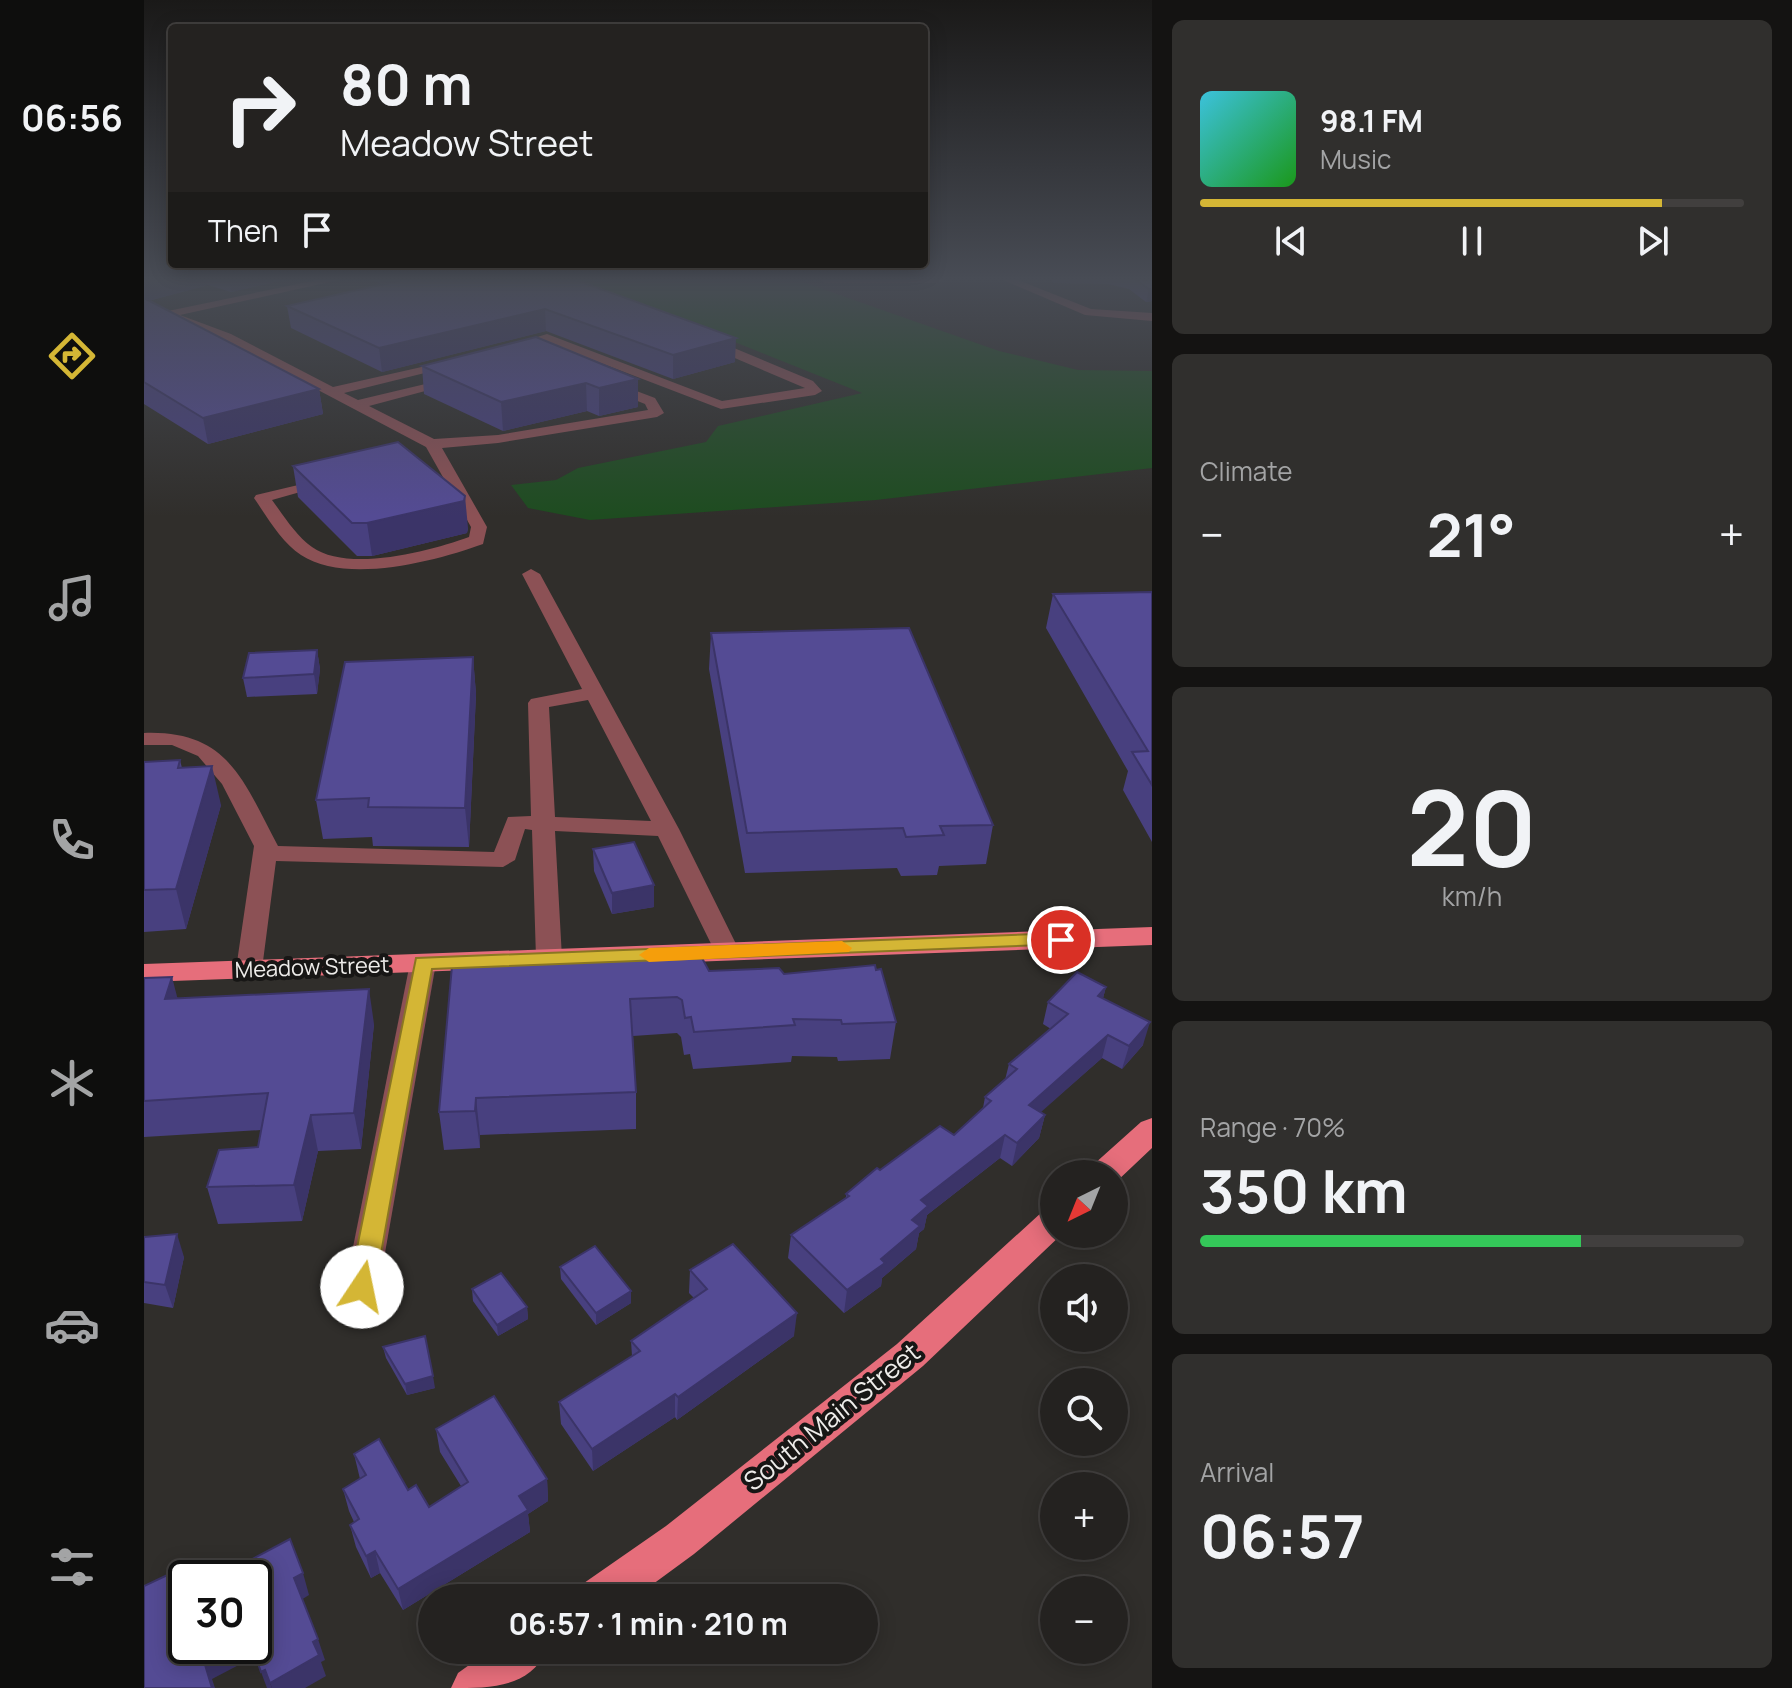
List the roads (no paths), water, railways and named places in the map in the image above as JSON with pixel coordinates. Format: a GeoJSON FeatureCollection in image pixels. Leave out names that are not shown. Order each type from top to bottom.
{"type":"FeatureCollection","features":[{"type":"Feature","properties":{"kind":"main road","name":"Meadow Street"},"geometry":{"type":"LineString","coordinates":[[144,973],[1152,936]]}},
{"type":"Feature","properties":{"kind":"main road"},"geometry":{"type":"LineString","coordinates":[[1119,1160],[1152,1130]]}},
{"type":"Feature","properties":{"kind":"main road","name":"South Main Street"},"geometry":{"type":"LineString","coordinates":[[619,1584],[680,1540],[910,1355],[1040,1234]]}},
{"type":"Feature","properties":{"kind":"main road"},"geometry":{"type":"LineString","coordinates":[[473,1688],[506,1664]]}},
{"type":"Feature","properties":{"kind":"street"},"geometry":{"type":"LineString","coordinates":[[270,359],[359,404],[431,452],[463,493],[479,527],[477,540],[450,549],[375,562],[343,563],[307,552],[262,498],[336,477]]}},
{"type":"Feature","properties":{"kind":"street"},"geometry":{"type":"LineString","coordinates":[[334,391],[462,359]]}},
{"type":"Feature","properties":{"kind":"street"},"geometry":{"type":"LineString","coordinates":[[508,364],[528,359]]}},
{"type":"Feature","properties":{"kind":"street"},"geometry":{"type":"LineString","coordinates":[[601,359],[721,405],[815,391],[808,384],[748,359]]}},
{"type":"Feature","properties":{"kind":"street"},"geometry":{"type":"LineString","coordinates":[[359,404],[463,376]]}},
{"type":"Feature","properties":{"kind":"street"},"geometry":{"type":"LineString","coordinates":[[431,452],[657,413],[650,401],[594,378]]}},
{"type":"Feature","properties":{"kind":"street"},"geometry":{"type":"LineString","coordinates":[[531,574],[667,829],[727,952]]}},
{"type":"Feature","properties":{"kind":"street"},"geometry":{"type":"LineString","coordinates":[[549,958],[538,703],[594,693]]}},
{"type":"Feature","properties":{"kind":"street"},"geometry":{"type":"LineString","coordinates":[[144,739],[175,738],[206,751],[232,782],[266,846],[249,969]]}},
{"type":"Feature","properties":{"kind":"street"},"geometry":{"type":"LineString","coordinates":[[266,853],[503,860],[516,822],[667,829]]}},
{"type":"Feature","properties":{"kind":"street"},"geometry":{"type":"LineString","coordinates":[[362,1287],[423,963]]}}]}
